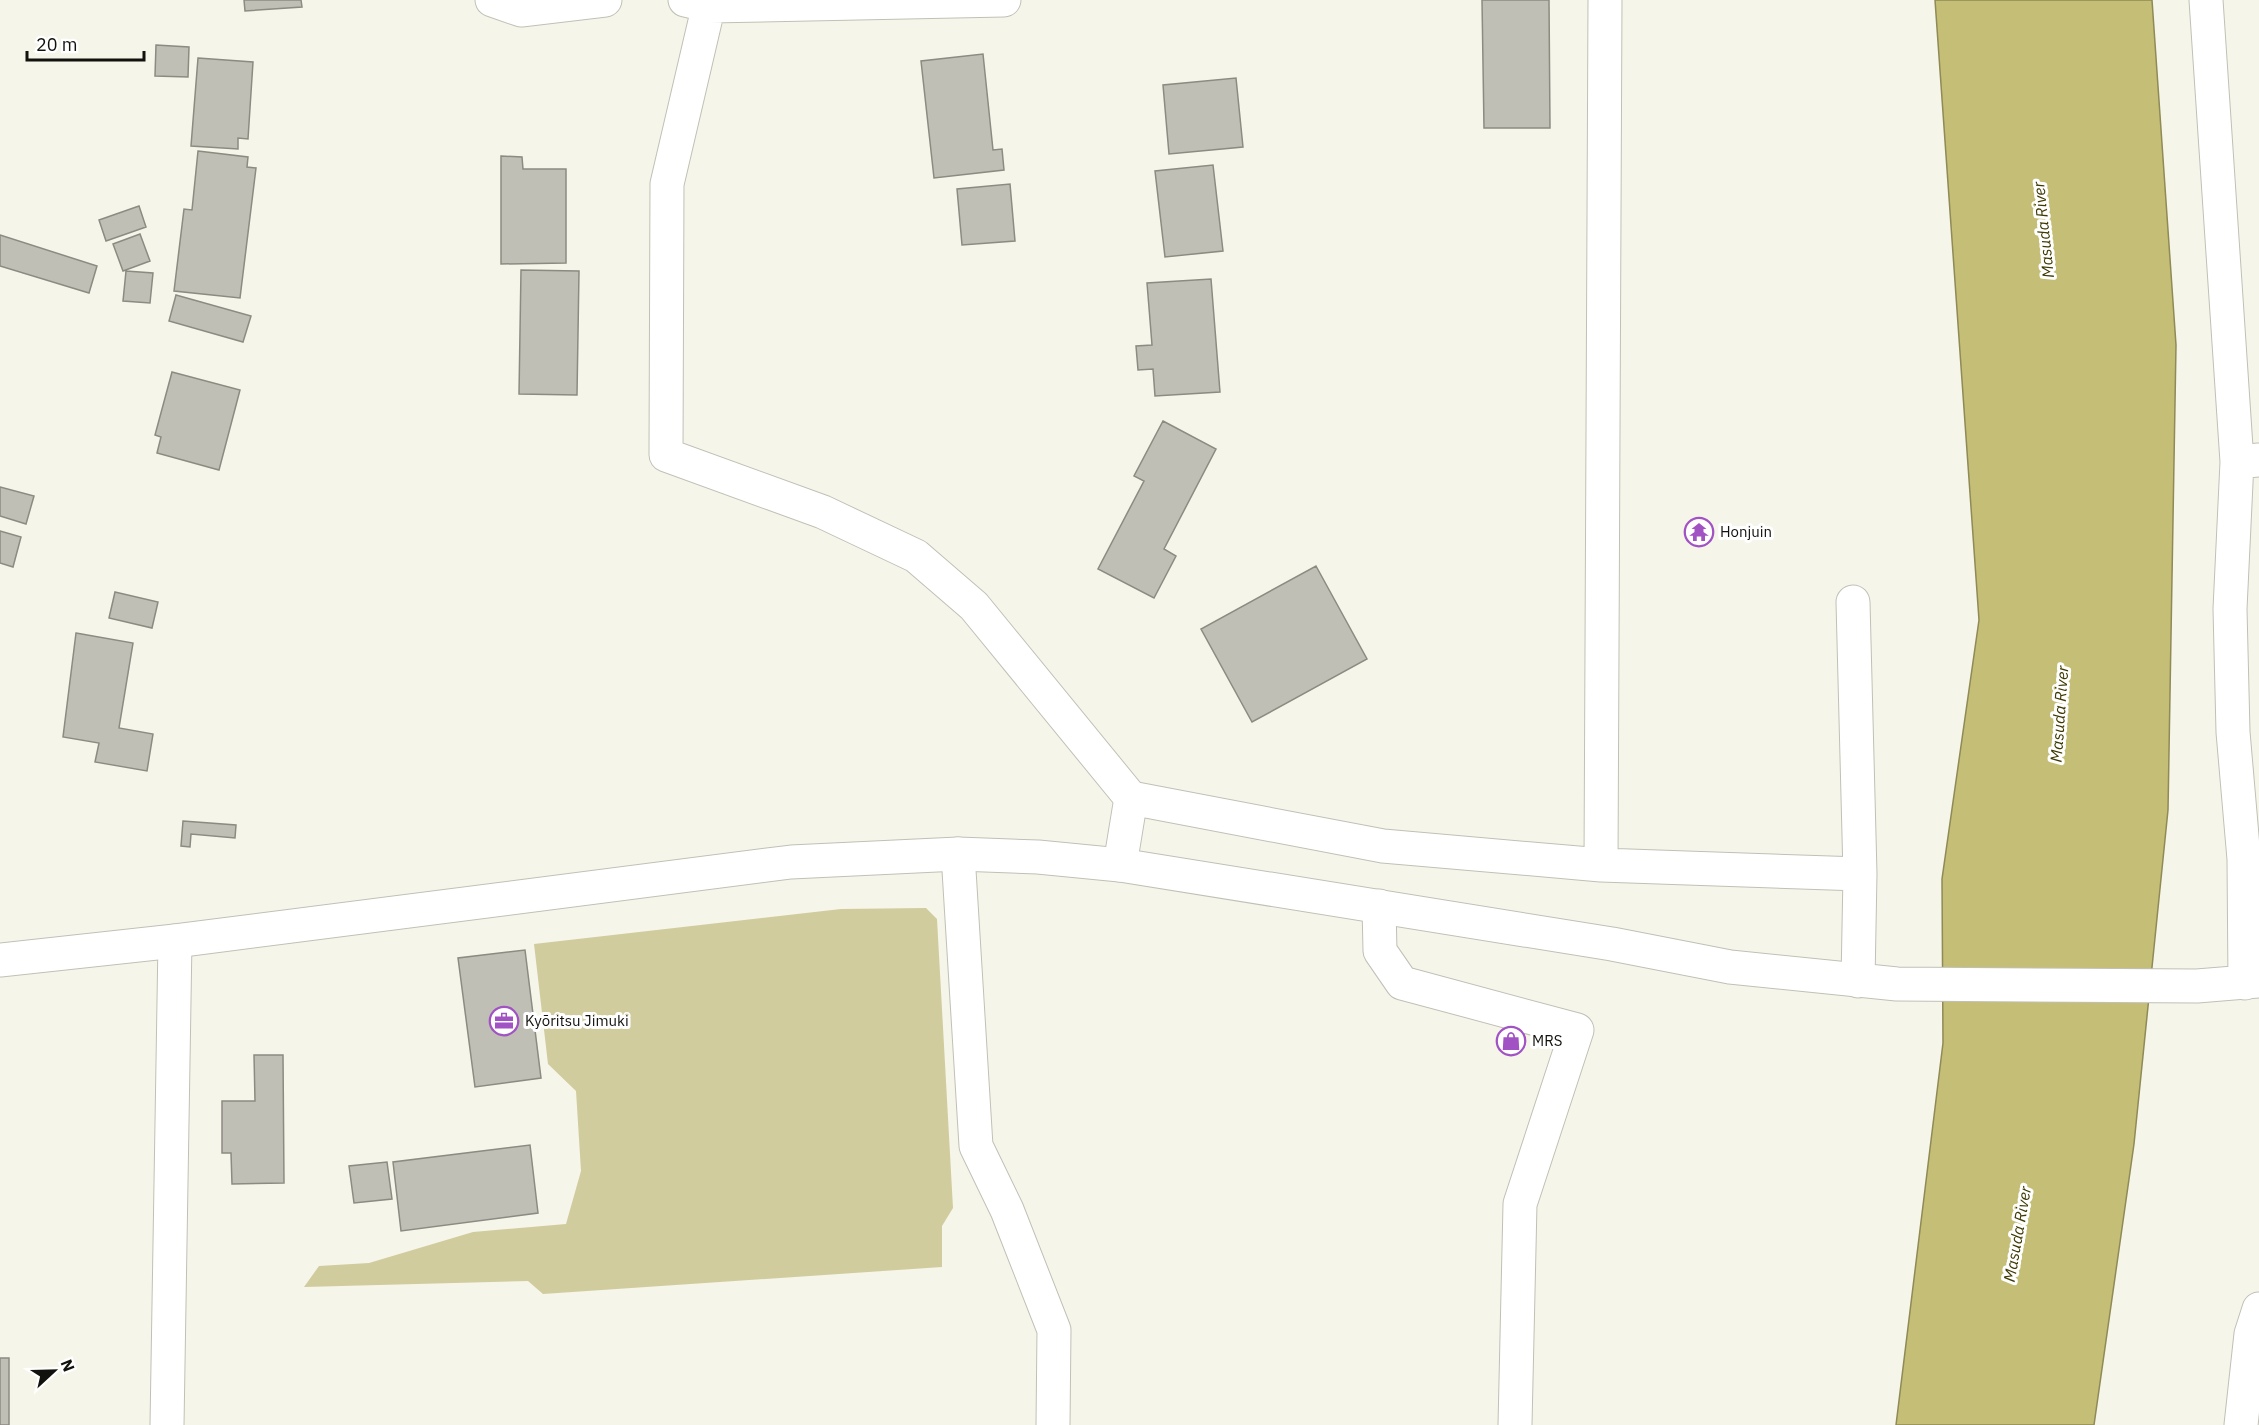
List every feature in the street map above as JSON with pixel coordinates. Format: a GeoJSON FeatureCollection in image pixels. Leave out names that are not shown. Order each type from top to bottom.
{"type":"FeatureCollection","features":[{"type":"Feature","properties":{"kind":"street"},"geometry":{"type":"LineString","coordinates":[[492,0],[521,9],[605,0]]}},
{"type":"Feature","properties":{"kind":"street"},"geometry":{"type":"LineString","coordinates":[[1004,0],[702,2],[667,184],[666,455],[823,512],[916,556],[974,606],[1131,798],[1383,846],[1601,865],[1860,874]]}},
{"type":"Feature","properties":{"kind":"street"},"geometry":{"type":"LineString","coordinates":[[1601,865],[1605,0]]}},
{"type":"Feature","properties":{"kind":"street"},"geometry":{"type":"LineString","coordinates":[[0,960],[175,941],[791,862],[958,854],[1038,857],[1120,866],[1612,944],[1730,967],[1858,981],[1897,984],[2198,986],[2252,982],[2251,864],[2233,732],[2230,609],[2248,461],[2206,0]]}},
{"type":"Feature","properties":{"kind":"street"},"geometry":{"type":"LineString","coordinates":[[1853,602],[1860,874],[1858,981]]}},
{"type":"Feature","properties":{"kind":"street"},"geometry":{"type":"LineString","coordinates":[[1120,866],[1131,798]]}},
{"type":"Feature","properties":{"kind":"street"},"geometry":{"type":"LineString","coordinates":[[958,854],[976,1146],[1007,1210],[1054,1330],[1053,1425]]}},
{"type":"Feature","properties":{"kind":"street"},"geometry":{"type":"LineString","coordinates":[[1379,906],[1380,951],[1402,983],[1577,1030],[1520,1204],[1515,1425]]}},
{"type":"Feature","properties":{"kind":"street"},"geometry":{"type":"LineString","coordinates":[[167,1425],[175,941]]}},
{"type":"Feature","properties":{"kind":"street"},"geometry":{"type":"LineString","coordinates":[[2241,1425],[2251,1334],[2259,1309]]}},
{"type":"Feature","properties":{"kind":"shaded area"},"geometry":{"type":"Polygon","coordinates":[[[926,908],[937,919],[953,1208],[942,1226],[942,1267],[543,1294],[528,1281],[304,1287],[319,1266],[369,1263],[473,1232],[566,1224],[581,1171],[576,1091],[548,1064],[534,944],[841,909],[926,908]]]}},
{"type":"Feature","properties":{"kind":"water","name":"Masuda River"},"geometry":{"type":"Polygon","coordinates":[[[1935,0],[2152,0],[2176,345],[2168,810],[2134,1144],[2094,1425],[1896,1425],[1943,1043],[1942,879],[1979,620],[1935,0]]]}},
{"type":"Feature","properties":{"kind":"building"},"geometry":{"type":"Polygon","coordinates":[[[244,0],[301,0],[302,7],[245,11],[244,0]]]}},
{"type":"Feature","properties":{"kind":"building"},"geometry":{"type":"Polygon","coordinates":[[[1482,0],[1549,0],[1550,128],[1484,128],[1482,0]]]}},
{"type":"Feature","properties":{"kind":"building"},"geometry":{"type":"Polygon","coordinates":[[[156,45],[189,47],[188,77],[155,76],[156,45]]]}},
{"type":"Feature","properties":{"kind":"building"},"geometry":{"type":"Polygon","coordinates":[[[983,54],[993,150],[1002,149],[1004,170],[934,178],[921,61],[983,54]]]}},
{"type":"Feature","properties":{"kind":"building"},"geometry":{"type":"Polygon","coordinates":[[[198,58],[253,62],[248,139],[238,138],[238,149],[191,146],[198,58]]]}},
{"type":"Feature","properties":{"kind":"building"},"geometry":{"type":"Polygon","coordinates":[[[1236,78],[1243,147],[1169,154],[1163,85],[1236,78]]]}},
{"type":"Feature","properties":{"kind":"building"},"geometry":{"type":"Polygon","coordinates":[[[198,151],[248,157],[247,167],[256,168],[240,298],[174,291],[184,209],[192,210],[198,151]]]}},
{"type":"Feature","properties":{"kind":"building"},"geometry":{"type":"Polygon","coordinates":[[[501,156],[522,157],[523,169],[566,169],[566,263],[501,264],[501,156]]]}},
{"type":"Feature","properties":{"kind":"building"},"geometry":{"type":"Polygon","coordinates":[[[1213,165],[1223,251],[1165,257],[1155,171],[1213,165]]]}},
{"type":"Feature","properties":{"kind":"building"},"geometry":{"type":"Polygon","coordinates":[[[1010,184],[1015,241],[962,245],[957,189],[1010,184]]]}},
{"type":"Feature","properties":{"kind":"building"},"geometry":{"type":"Polygon","coordinates":[[[139,206],[146,227],[106,241],[99,220],[139,206]]]}},
{"type":"Feature","properties":{"kind":"building"},"geometry":{"type":"Polygon","coordinates":[[[140,234],[150,261],[123,271],[113,244],[140,234]]]}},
{"type":"Feature","properties":{"kind":"building"},"geometry":{"type":"Polygon","coordinates":[[[0,235],[97,266],[89,293],[0,266],[0,235]]]}},
{"type":"Feature","properties":{"kind":"building"},"geometry":{"type":"Polygon","coordinates":[[[521,270],[579,271],[577,395],[519,394],[521,270]]]}},
{"type":"Feature","properties":{"kind":"building"},"geometry":{"type":"Polygon","coordinates":[[[126,271],[153,273],[150,303],[123,301],[126,271]]]}},
{"type":"Feature","properties":{"kind":"building"},"geometry":{"type":"Polygon","coordinates":[[[1211,279],[1220,392],[1155,396],[1153,369],[1138,370],[1136,346],[1152,345],[1147,283],[1211,279]]]}},
{"type":"Feature","properties":{"kind":"building"},"geometry":{"type":"Polygon","coordinates":[[[176,295],[251,316],[243,342],[169,321],[176,295]]]}},
{"type":"Feature","properties":{"kind":"building"},"geometry":{"type":"Polygon","coordinates":[[[172,372],[240,390],[219,470],[157,453],[161,437],[155,435],[172,372]]]}},
{"type":"Feature","properties":{"kind":"building"},"geometry":{"type":"Polygon","coordinates":[[[1163,421],[1216,449],[1164,549],[1176,556],[1154,598],[1098,569],[1144,481],[1134,476],[1163,421]]]}},
{"type":"Feature","properties":{"kind":"building"},"geometry":{"type":"Polygon","coordinates":[[[0,487],[34,496],[26,524],[0,516],[0,487]]]}},
{"type":"Feature","properties":{"kind":"building"},"geometry":{"type":"Polygon","coordinates":[[[0,531],[21,537],[13,567],[0,563],[0,531]]]}},
{"type":"Feature","properties":{"kind":"building"},"geometry":{"type":"Polygon","coordinates":[[[1316,566],[1367,659],[1252,722],[1201,629],[1316,566]]]}},
{"type":"Feature","properties":{"kind":"building"},"geometry":{"type":"Polygon","coordinates":[[[115,592],[158,602],[152,628],[109,618],[115,592]]]}},
{"type":"Feature","properties":{"kind":"building"},"geometry":{"type":"Polygon","coordinates":[[[76,633],[133,643],[119,728],[153,734],[147,771],[95,762],[99,743],[63,737],[76,633]]]}},
{"type":"Feature","properties":{"kind":"building"},"geometry":{"type":"Polygon","coordinates":[[[183,821],[236,825],[235,838],[191,834],[190,847],[181,846],[183,821]]]}},
{"type":"Feature","properties":{"kind":"building"},"geometry":{"type":"Polygon","coordinates":[[[525,950],[541,1078],[475,1087],[458,958],[525,950]]]}},
{"type":"Feature","properties":{"kind":"building"},"geometry":{"type":"Polygon","coordinates":[[[254,1055],[283,1055],[284,1183],[232,1184],[231,1153],[222,1153],[222,1101],[255,1101],[254,1055]]]}},
{"type":"Feature","properties":{"kind":"building"},"geometry":{"type":"Polygon","coordinates":[[[530,1145],[538,1213],[401,1231],[393,1162],[530,1145]]]}},
{"type":"Feature","properties":{"kind":"building"},"geometry":{"type":"Polygon","coordinates":[[[387,1162],[392,1199],[354,1203],[349,1166],[387,1162]]]}},
{"type":"Feature","properties":{"kind":"building"},"geometry":{"type":"Polygon","coordinates":[[[0,1358],[9,1358],[9,1425],[0,1425],[0,1358]]]}},
{"type":"Feature","properties":{"kind":"place","name":"Honjuin"},"geometry":{"type":"Point","coordinates":[1699,532]}},
{"type":"Feature","properties":{"kind":"place","name":"Kyōritsu Jimuki"},"geometry":{"type":"Point","coordinates":[504,1021]}},
{"type":"Feature","properties":{"kind":"place","name":"MRS"},"geometry":{"type":"Point","coordinates":[1511,1041]}}]}
